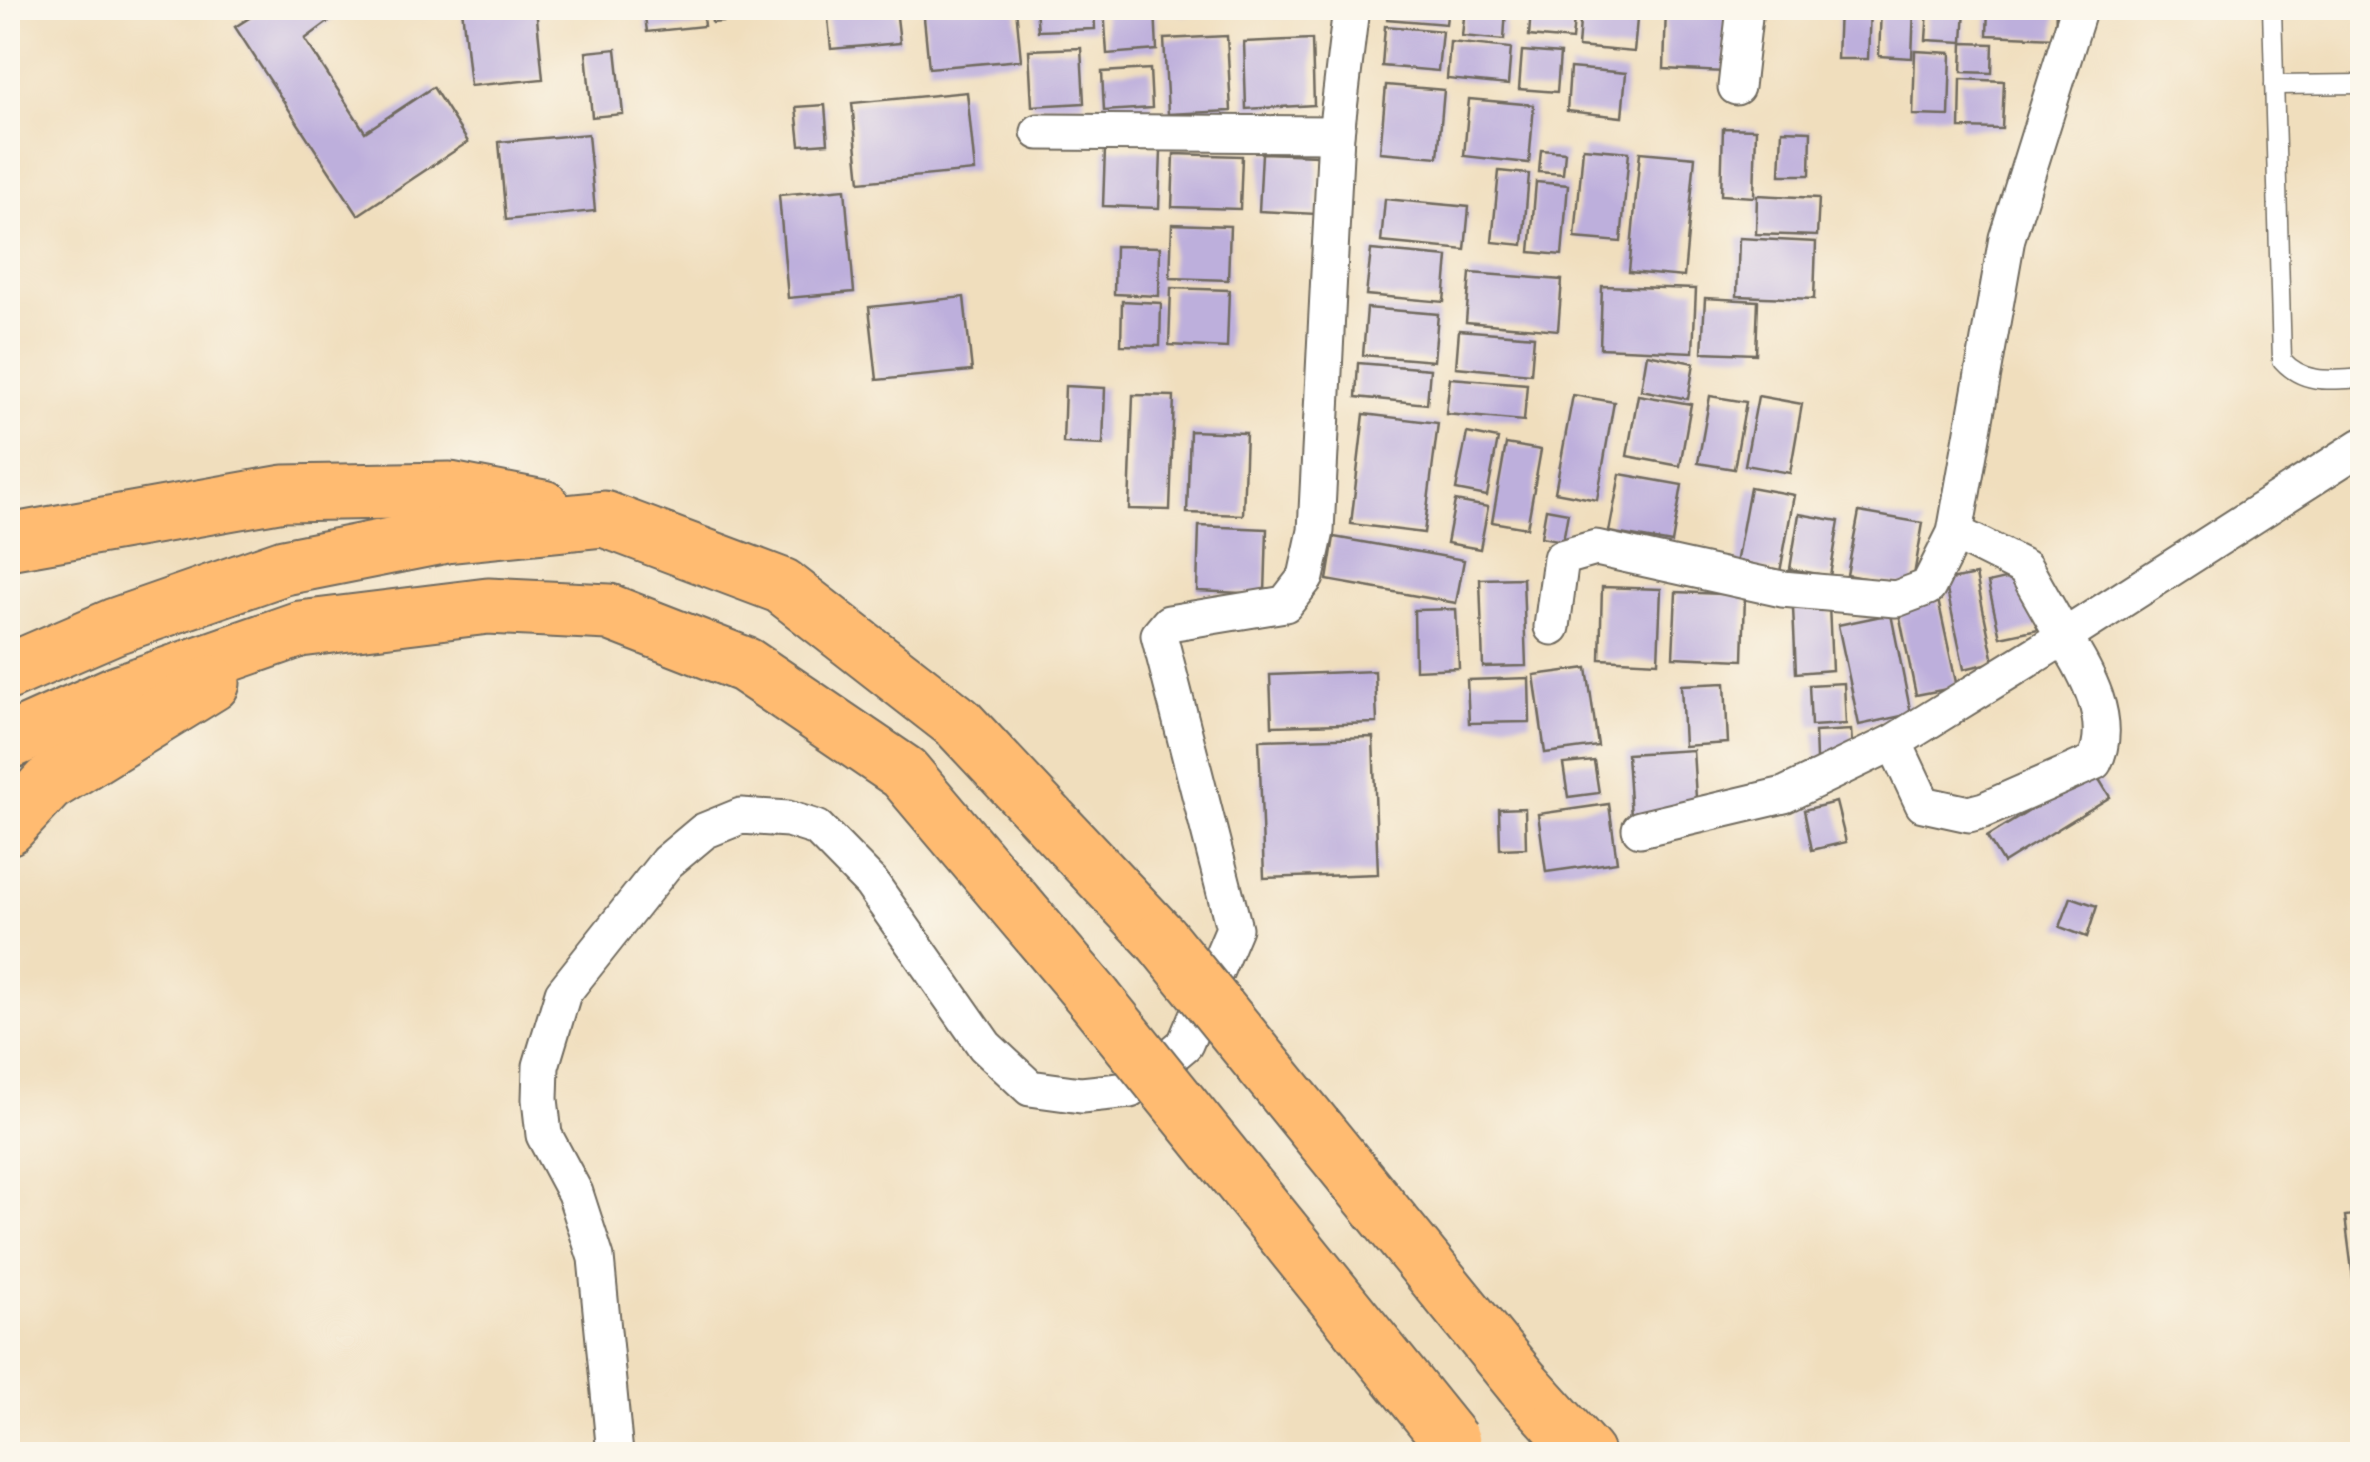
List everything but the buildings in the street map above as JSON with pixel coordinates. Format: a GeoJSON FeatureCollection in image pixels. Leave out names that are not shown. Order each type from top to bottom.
{"type":"FeatureCollection","features":[{"type":"Feature","properties":{"kind":"highway"},"geometry":{"type":"LineString","coordinates":[[8,542],[284,493],[450,490],[604,519],[782,586],[958,723],[1161,938],[1523,1384],[1586,1454]]}},
{"type":"Feature","properties":{"kind":"highway"},"geometry":{"type":"LineString","coordinates":[[8,672],[115,626],[284,566],[446,534],[604,519]]}},
{"type":"Feature","properties":{"kind":"highway"},"geometry":{"type":"LineString","coordinates":[[8,742],[120,692],[300,629],[488,606],[610,612],[745,665],[904,773],[1095,999],[1457,1448]]}},
{"type":"Feature","properties":{"kind":"highway"},"geometry":{"type":"LineString","coordinates":[[8,827],[48,784],[300,629]]}},
{"type":"Feature","properties":{"kind":"street"},"geometry":{"type":"LineString","coordinates":[[615,1454],[596,1258],[576,1193],[544,1134],[541,1066],[563,993],[667,862],[704,831],[740,816],[788,819],[817,828],[870,882],[986,1046],[1030,1088],[1081,1095],[1130,1090],[1185,1044],[1234,928],[1159,635],[1169,623],[1285,604],[1306,577],[1316,531],[1336,134],[1351,8]]}},
{"type":"Feature","properties":{"kind":"street"},"geometry":{"type":"LineString","coordinates":[[1736,87],[1744,8]]}},
{"type":"Feature","properties":{"kind":"street"},"geometry":{"type":"LineString","coordinates":[[1552,627],[1561,558],[1596,548],[1782,588],[1896,600],[1928,586],[1955,533],[2007,238],[2079,8]]}},
{"type":"Feature","properties":{"kind":"street"},"geometry":{"type":"LineString","coordinates":[[1040,132],[1336,134]]}},
{"type":"Feature","properties":{"kind":"street"},"geometry":{"type":"LineString","coordinates":[[1640,829],[1784,795],[1894,742],[2362,446]]}},
{"type":"Feature","properties":{"kind":"street"},"geometry":{"type":"LineString","coordinates":[[1894,742],[1923,804],[1969,814],[2094,762],[2102,746],[2092,681],[2025,568],[1955,533]]}},
{"type":"Feature","properties":{"kind":"lane"},"geometry":{"type":"LineString","coordinates":[[2272,8],[2282,360],[2292,371],[2319,381],[2362,378]]}},
{"type":"Feature","properties":{"kind":"lane"},"geometry":{"type":"LineString","coordinates":[[2274,85],[2362,84]]}}]}
